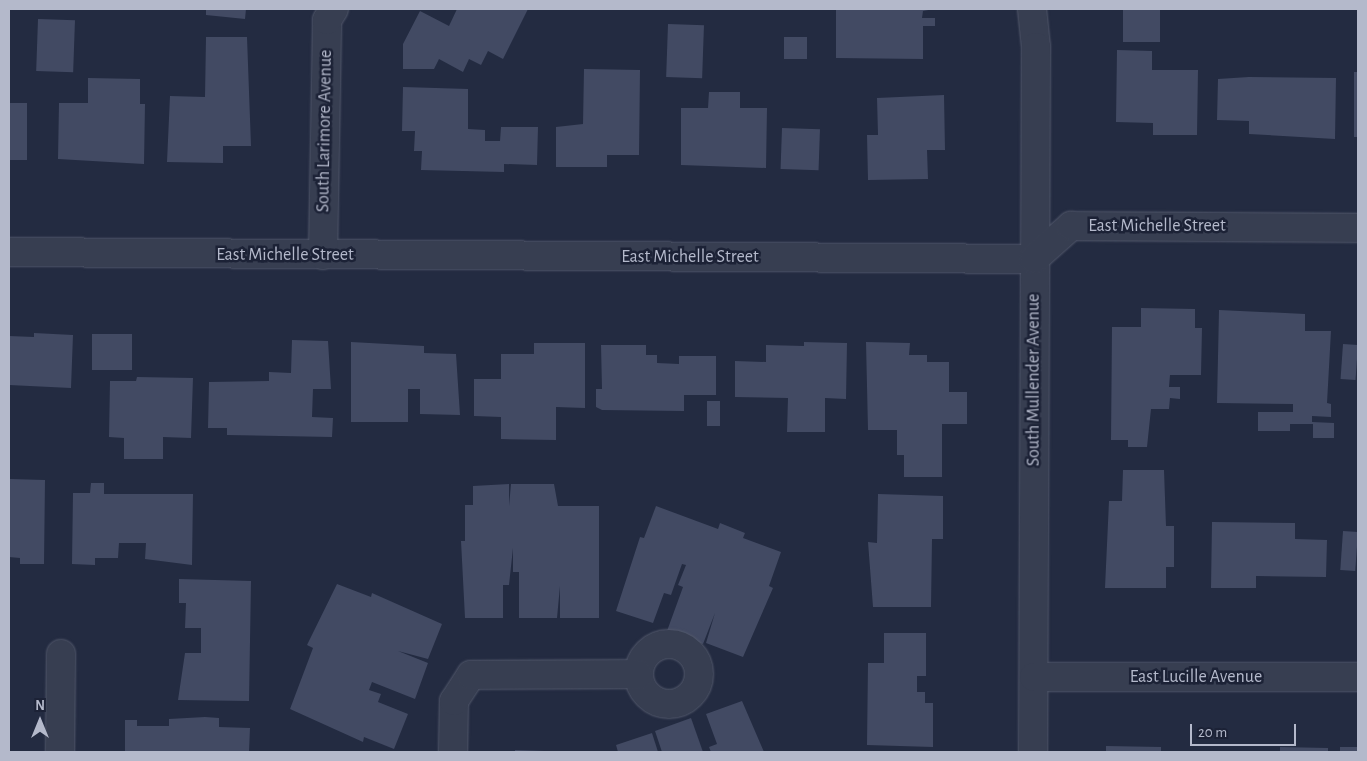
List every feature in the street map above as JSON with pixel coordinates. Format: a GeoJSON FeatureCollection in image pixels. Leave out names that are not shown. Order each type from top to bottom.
{"type":"FeatureCollection","features":[{"type":"Feature","properties":{"kind":"street","name":"South Larimore Avenue"},"geometry":{"type":"LineString","coordinates":[[323,255],[327,20],[334,9]]}},
{"type":"Feature","properties":{"kind":"street","name":"South Mullender Avenue"},"geometry":{"type":"LineString","coordinates":[[1032,9],[1036,47],[1033,752]]}},
{"type":"Feature","properties":{"kind":"street","name":"East Michelle Street"},"geometry":{"type":"LineString","coordinates":[[9,252],[1034,259],[1072,226],[1358,228]]}},
{"type":"Feature","properties":{"kind":"street"},"geometry":{"type":"LineString","coordinates":[[60,752],[61,654]]}},
{"type":"Feature","properties":{"kind":"street"},"geometry":{"type":"LineString","coordinates":[[453,752],[454,702],[471,675],[638,674]]}},
{"type":"Feature","properties":{"kind":"street","name":"East Lucille Avenue"},"geometry":{"type":"LineString","coordinates":[[1034,678],[1358,677]]}},
{"type":"Feature","properties":{"kind":"building"},"geometry":{"type":"Polygon","coordinates":[[[206,9],[246,9],[245,19],[206,15],[206,9]]]}},
{"type":"Feature","properties":{"kind":"building"},"geometry":{"type":"Polygon","coordinates":[[[457,9],[528,9],[503,59],[488,51],[481,65],[469,59],[463,72],[439,59],[434,69],[403,69],[403,44],[420,11],[449,26],[457,9]]]}},
{"type":"Feature","properties":{"kind":"building"},"geometry":{"type":"Polygon","coordinates":[[[836,9],[934,9],[923,11],[922,18],[935,18],[935,26],[923,26],[923,59],[836,58],[836,9]]]}},
{"type":"Feature","properties":{"kind":"building"},"geometry":{"type":"Polygon","coordinates":[[[1123,9],[1160,9],[1160,42],[1123,42],[1123,9]]]}},
{"type":"Feature","properties":{"kind":"building"},"geometry":{"type":"Polygon","coordinates":[[[38,19],[75,20],[73,72],[36,71],[38,19]]]}},
{"type":"Feature","properties":{"kind":"building"},"geometry":{"type":"Polygon","coordinates":[[[668,24],[704,25],[702,78],[666,77],[668,24]]]}},
{"type":"Feature","properties":{"kind":"building"},"geometry":{"type":"Polygon","coordinates":[[[206,37],[247,37],[251,146],[223,146],[223,163],[167,162],[170,96],[205,97],[206,37]]]}},
{"type":"Feature","properties":{"kind":"building"},"geometry":{"type":"Polygon","coordinates":[[[784,37],[807,37],[807,59],[784,59],[784,37]]]}},
{"type":"Feature","properties":{"kind":"building"},"geometry":{"type":"Polygon","coordinates":[[[1117,50],[1152,51],[1152,70],[1198,70],[1197,135],[1153,135],[1153,123],[1116,122],[1117,50]]]}},
{"type":"Feature","properties":{"kind":"building"},"geometry":{"type":"Polygon","coordinates":[[[584,69],[640,70],[639,155],[607,155],[607,167],[556,167],[556,127],[583,124],[584,69]]]}},
{"type":"Feature","properties":{"kind":"building"},"geometry":{"type":"Polygon","coordinates":[[[1354,72],[1358,72],[1358,137],[1354,137],[1354,72]]]}},
{"type":"Feature","properties":{"kind":"building"},"geometry":{"type":"Polygon","coordinates":[[[1249,77],[1336,78],[1335,139],[1249,134],[1249,121],[1217,120],[1218,79],[1249,77]]]}},
{"type":"Feature","properties":{"kind":"building"},"geometry":{"type":"Polygon","coordinates":[[[88,78],[140,79],[140,104],[145,104],[144,164],[58,159],[59,103],[88,103],[88,78]]]}},
{"type":"Feature","properties":{"kind":"building"},"geometry":{"type":"Polygon","coordinates":[[[403,87],[468,89],[468,129],[485,130],[485,141],[500,141],[501,127],[538,127],[537,165],[504,164],[504,172],[421,170],[422,151],[414,151],[415,131],[402,131],[403,87]]]}},
{"type":"Feature","properties":{"kind":"building"},"geometry":{"type":"Polygon","coordinates":[[[709,92],[740,92],[740,108],[767,108],[766,168],[681,165],[681,108],[708,108],[709,92]]]}},
{"type":"Feature","properties":{"kind":"building"},"geometry":{"type":"Polygon","coordinates":[[[944,95],[945,150],[927,150],[928,179],[868,180],[867,135],[878,135],[877,98],[944,95]]]}},
{"type":"Feature","properties":{"kind":"building"},"geometry":{"type":"Polygon","coordinates":[[[9,103],[27,103],[27,160],[9,160],[9,103]]]}},
{"type":"Feature","properties":{"kind":"building"},"geometry":{"type":"Polygon","coordinates":[[[782,128],[820,129],[819,170],[781,169],[782,128]]]}},
{"type":"Feature","properties":{"kind":"building"},"geometry":{"type":"Polygon","coordinates":[[[1141,308],[1195,309],[1195,328],[1202,328],[1201,375],[1170,375],[1169,387],[1180,387],[1180,399],[1170,398],[1169,409],[1151,409],[1147,447],[1128,447],[1128,440],[1111,440],[1112,327],[1141,327],[1141,308]]]}},
{"type":"Feature","properties":{"kind":"building"},"geometry":{"type":"Polygon","coordinates":[[[1219,310],[1305,314],[1305,331],[1331,331],[1327,403],[1331,404],[1331,417],[1312,416],[1312,422],[1334,423],[1334,438],[1313,438],[1313,424],[1290,424],[1290,431],[1258,431],[1258,412],[1293,412],[1293,404],[1217,403],[1219,310]]]}},
{"type":"Feature","properties":{"kind":"building"},"geometry":{"type":"Polygon","coordinates":[[[34,333],[73,335],[71,388],[9,385],[9,336],[34,337],[34,333]]]}},
{"type":"Feature","properties":{"kind":"building"},"geometry":{"type":"Polygon","coordinates":[[[92,334],[132,334],[132,370],[92,370],[92,334]]]}},
{"type":"Feature","properties":{"kind":"building"},"geometry":{"type":"Polygon","coordinates":[[[292,340],[328,341],[331,389],[313,389],[312,417],[333,418],[332,437],[227,435],[227,428],[208,428],[209,382],[269,381],[269,372],[291,373],[292,340]]]}},
{"type":"Feature","properties":{"kind":"building"},"geometry":{"type":"Polygon","coordinates":[[[351,342],[424,346],[424,353],[456,354],[460,415],[420,414],[420,389],[408,389],[408,422],[351,422],[351,342]]]}},
{"type":"Feature","properties":{"kind":"building"},"geometry":{"type":"Polygon","coordinates":[[[804,342],[847,343],[846,399],[825,398],[825,432],[787,432],[788,398],[735,397],[735,361],[766,362],[766,345],[804,346],[804,342]]]}},
{"type":"Feature","properties":{"kind":"building"},"geometry":{"type":"Polygon","coordinates":[[[866,342],[910,343],[909,355],[927,355],[927,362],[949,362],[949,392],[967,392],[967,424],[942,424],[942,477],[904,477],[904,455],[897,455],[897,430],[868,430],[866,342]]]}},
{"type":"Feature","properties":{"kind":"building"},"geometry":{"type":"Polygon","coordinates":[[[534,343],[585,343],[585,408],[556,407],[556,440],[501,439],[501,417],[474,416],[474,379],[501,379],[501,354],[534,354],[534,343]]]}},
{"type":"Feature","properties":{"kind":"building"},"geometry":{"type":"Polygon","coordinates":[[[1343,344],[1358,345],[1356,380],[1341,379],[1343,344]]]}},
{"type":"Feature","properties":{"kind":"building"},"geometry":{"type":"Polygon","coordinates":[[[601,345],[646,345],[646,355],[657,355],[657,363],[679,364],[679,356],[716,356],[716,395],[684,395],[684,411],[602,410],[596,407],[596,389],[602,389],[601,345]]]}},
{"type":"Feature","properties":{"kind":"building"},"geometry":{"type":"Polygon","coordinates":[[[137,377],[193,378],[191,438],[163,437],[163,459],[124,459],[124,438],[109,437],[110,381],[136,381],[137,377]]]}},
{"type":"Feature","properties":{"kind":"building"},"geometry":{"type":"Polygon","coordinates":[[[707,401],[720,401],[720,426],[707,426],[707,401]]]}},
{"type":"Feature","properties":{"kind":"building"},"geometry":{"type":"Polygon","coordinates":[[[1123,470],[1164,470],[1166,526],[1174,526],[1174,567],[1166,567],[1166,588],[1105,588],[1109,501],[1122,501],[1123,470]]]}},
{"type":"Feature","properties":{"kind":"building"},"geometry":{"type":"Polygon","coordinates":[[[9,479],[45,480],[44,564],[20,564],[20,558],[9,557],[9,479]]]}},
{"type":"Feature","properties":{"kind":"building"},"geometry":{"type":"Polygon","coordinates":[[[91,483],[104,483],[104,494],[193,494],[192,565],[145,559],[146,543],[119,543],[118,558],[95,558],[95,565],[72,564],[73,493],[90,493],[91,483]]]}},
{"type":"Feature","properties":{"kind":"building"},"geometry":{"type":"Polygon","coordinates":[[[509,484],[509,506],[511,484],[554,484],[558,506],[599,506],[599,618],[560,618],[560,586],[557,618],[519,618],[519,572],[513,572],[513,548],[509,585],[503,585],[503,618],[465,618],[461,541],[465,541],[465,505],[473,505],[473,486],[509,484]]]}},
{"type":"Feature","properties":{"kind":"building"},"geometry":{"type":"Polygon","coordinates":[[[878,494],[943,496],[943,539],[932,539],[931,607],[873,607],[868,542],[877,543],[878,494]]]}},
{"type":"Feature","properties":{"kind":"building"},"geometry":{"type":"Polygon","coordinates":[[[656,506],[718,529],[720,523],[745,533],[743,538],[781,552],[769,586],[773,588],[743,657],[706,643],[715,613],[703,644],[667,631],[683,587],[678,585],[686,565],[682,564],[671,595],[664,593],[653,623],[616,611],[640,537],[644,538],[656,506]]]}},
{"type":"Feature","properties":{"kind":"building"},"geometry":{"type":"Polygon","coordinates":[[[1212,522],[1295,523],[1295,539],[1327,540],[1326,577],[1256,576],[1256,588],[1211,588],[1212,522]]]}},
{"type":"Feature","properties":{"kind":"building"},"geometry":{"type":"Polygon","coordinates":[[[1343,531],[1358,532],[1355,571],[1340,570],[1343,531]]]}},
{"type":"Feature","properties":{"kind":"building"},"geometry":{"type":"Polygon","coordinates":[[[179,579],[251,581],[249,701],[178,700],[185,653],[201,653],[201,628],[185,628],[186,603],[179,603],[179,579]]]}},
{"type":"Feature","properties":{"kind":"building"},"geometry":{"type":"Polygon","coordinates":[[[337,584],[371,597],[372,593],[442,624],[428,659],[398,651],[428,663],[415,699],[372,682],[369,690],[381,694],[378,702],[408,714],[394,749],[364,737],[363,742],[290,709],[313,648],[307,645],[337,584]]]}},
{"type":"Feature","properties":{"kind":"building"},"geometry":{"type":"Polygon","coordinates":[[[884,633],[926,633],[926,676],[917,676],[917,692],[925,692],[925,703],[933,703],[933,747],[867,745],[868,663],[884,663],[884,633]]]}},
{"type":"Feature","properties":{"kind":"building"},"geometry":{"type":"Polygon","coordinates":[[[742,701],[764,752],[711,752],[709,747],[717,744],[706,714],[742,701]]]}},
{"type":"Feature","properties":{"kind":"building"},"geometry":{"type":"Polygon","coordinates":[[[219,718],[219,727],[250,728],[249,752],[125,752],[125,720],[137,720],[137,726],[169,726],[169,719],[219,718]]]}},
{"type":"Feature","properties":{"kind":"building"},"geometry":{"type":"Polygon","coordinates":[[[691,718],[703,752],[662,752],[655,731],[691,718]]]}},
{"type":"Feature","properties":{"kind":"building"},"geometry":{"type":"Polygon","coordinates":[[[652,733],[658,752],[618,752],[616,745],[652,733]]]}},
{"type":"Feature","properties":{"kind":"building"},"geometry":{"type":"Polygon","coordinates":[[[1106,746],[1161,747],[1161,752],[1106,752],[1106,746]]]}},
{"type":"Feature","properties":{"kind":"building"},"geometry":{"type":"Polygon","coordinates":[[[1280,747],[1328,748],[1328,752],[1280,752],[1280,747]]]}},
{"type":"Feature","properties":{"kind":"building"},"geometry":{"type":"Polygon","coordinates":[[[1340,747],[1358,747],[1358,752],[1340,752],[1340,747]]]}},
{"type":"Feature","properties":{"kind":"building"},"geometry":{"type":"Polygon","coordinates":[[[515,750],[545,751],[545,752],[515,752],[515,750]]]}}]}
